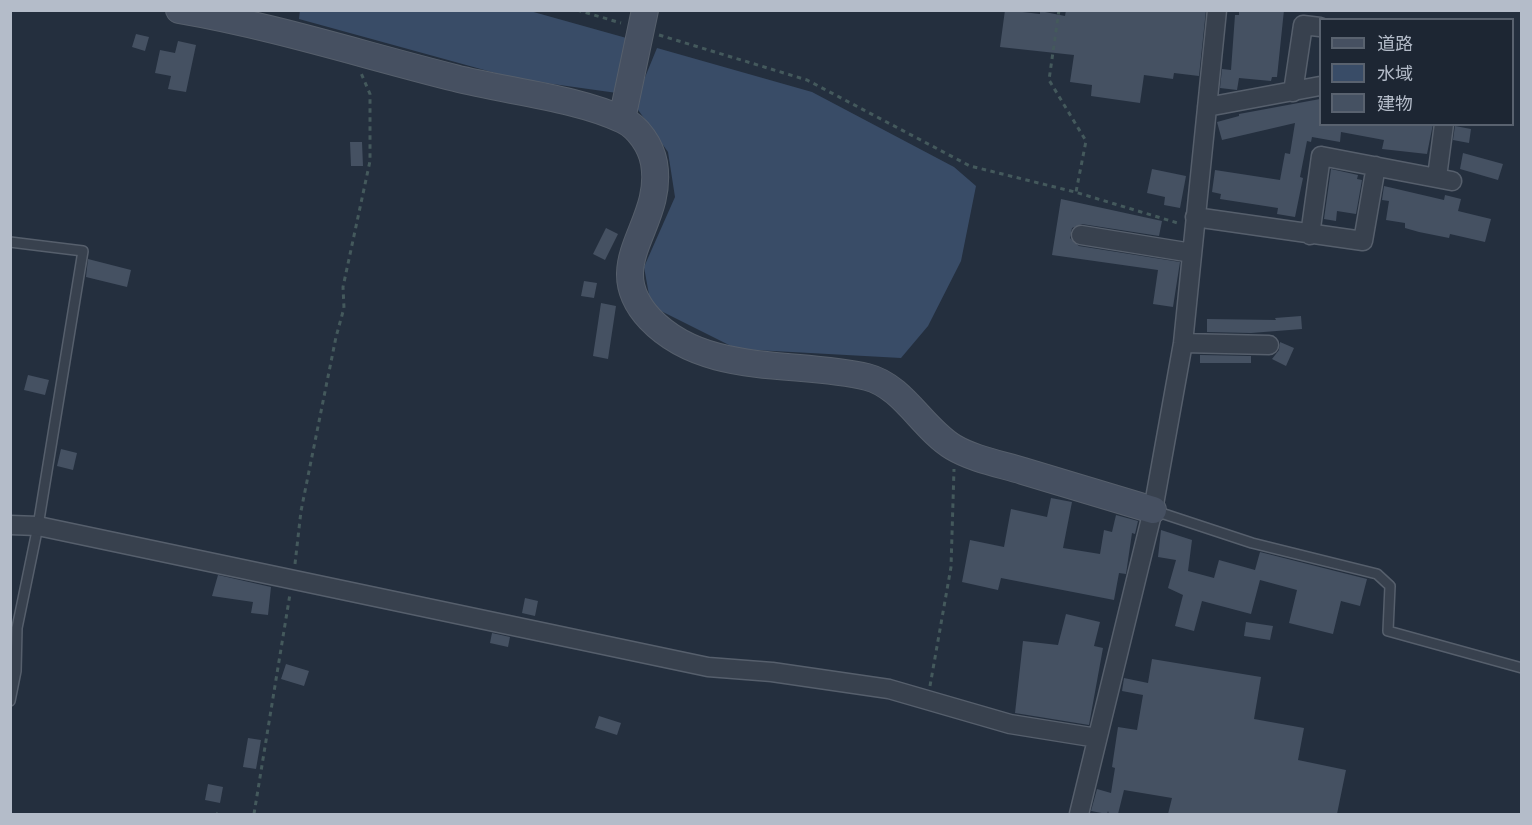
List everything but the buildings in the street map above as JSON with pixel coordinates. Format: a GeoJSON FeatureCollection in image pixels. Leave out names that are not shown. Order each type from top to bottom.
{"type":"FeatureCollection","features":[{"type":"Feature","properties":{"kind":"street"},"geometry":{"type":"LineString","coordinates":[[179,10],[289,32],[456,79],[575,105],[622,119],[638,129],[654,161],[654,193],[629,268],[628,283],[634,297],[651,321],[698,350],[729,360],[871,378],[897,394],[934,433],[954,448],[995,463],[1153,510]]}},
{"type":"Feature","properties":{"kind":"street"},"geometry":{"type":"LineString","coordinates":[[1079,814],[1153,510],[1183,343],[1218,10]]}},
{"type":"Feature","properties":{"kind":"street"},"geometry":{"type":"LineString","coordinates":[[622,119],[643,20]]}},
{"type":"Feature","properties":{"kind":"street"},"geometry":{"type":"LineString","coordinates":[[1293,92],[1303,25],[1319,27]]}},
{"type":"Feature","properties":{"kind":"street"},"geometry":{"type":"LineString","coordinates":[[1207,107],[1319,86]]}},
{"type":"Feature","properties":{"kind":"street"},"geometry":{"type":"LineString","coordinates":[[1310,235],[1321,156],[1445,179],[1444,126]]}},
{"type":"Feature","properties":{"kind":"street"},"geometry":{"type":"LineString","coordinates":[[1195,222],[1363,241],[1376,166]]}},
{"type":"Feature","properties":{"kind":"street"},"geometry":{"type":"LineString","coordinates":[[1081,235],[1192,253]]}},
{"type":"Feature","properties":{"kind":"street"},"geometry":{"type":"LineString","coordinates":[[1183,343],[1269,345]]}},
{"type":"Feature","properties":{"kind":"street"},"geometry":{"type":"LineString","coordinates":[[10,525],[38,526],[708,667],[772,672],[889,689],[1010,724],[1097,738]]}},
{"type":"Feature","properties":{"kind":"lane"},"geometry":{"type":"LineString","coordinates":[[10,242],[83,251],[38,526],[17,628],[16,671],[10,701]]}},
{"type":"Feature","properties":{"kind":"lane"},"geometry":{"type":"LineString","coordinates":[[1153,510],[1252,543],[1377,574],[1390,586],[1388,631],[1521,668]]}},
{"type":"Feature","properties":{"kind":"path"},"geometry":{"type":"LineString","coordinates":[[577,10],[643,20],[807,80],[970,166],[1195,222]]}},
{"type":"Feature","properties":{"kind":"path"},"geometry":{"type":"LineString","coordinates":[[1059,10],[1049,80],[1086,141],[1076,192]]}},
{"type":"Feature","properties":{"kind":"path"},"geometry":{"type":"LineString","coordinates":[[254,814],[292,581],[301,511],[336,337],[344,309],[344,287],[370,161],[370,94]]}},
{"type":"Feature","properties":{"kind":"path"},"geometry":{"type":"LineString","coordinates":[[927,699],[951,567],[954,448]]}},
{"type":"Feature","properties":{"kind":"water"},"geometry":{"type":"Polygon","coordinates":[[[300,10],[530,11],[630,39],[617,93],[517,79],[299,19],[300,10]]]}},
{"type":"Feature","properties":{"kind":"water"},"geometry":{"type":"Polygon","coordinates":[[[657,48],[812,92],[954,167],[976,186],[961,261],[928,326],[901,358],[737,349],[651,306],[644,267],[675,197],[668,152],[634,104],[657,48]]]}}]}
